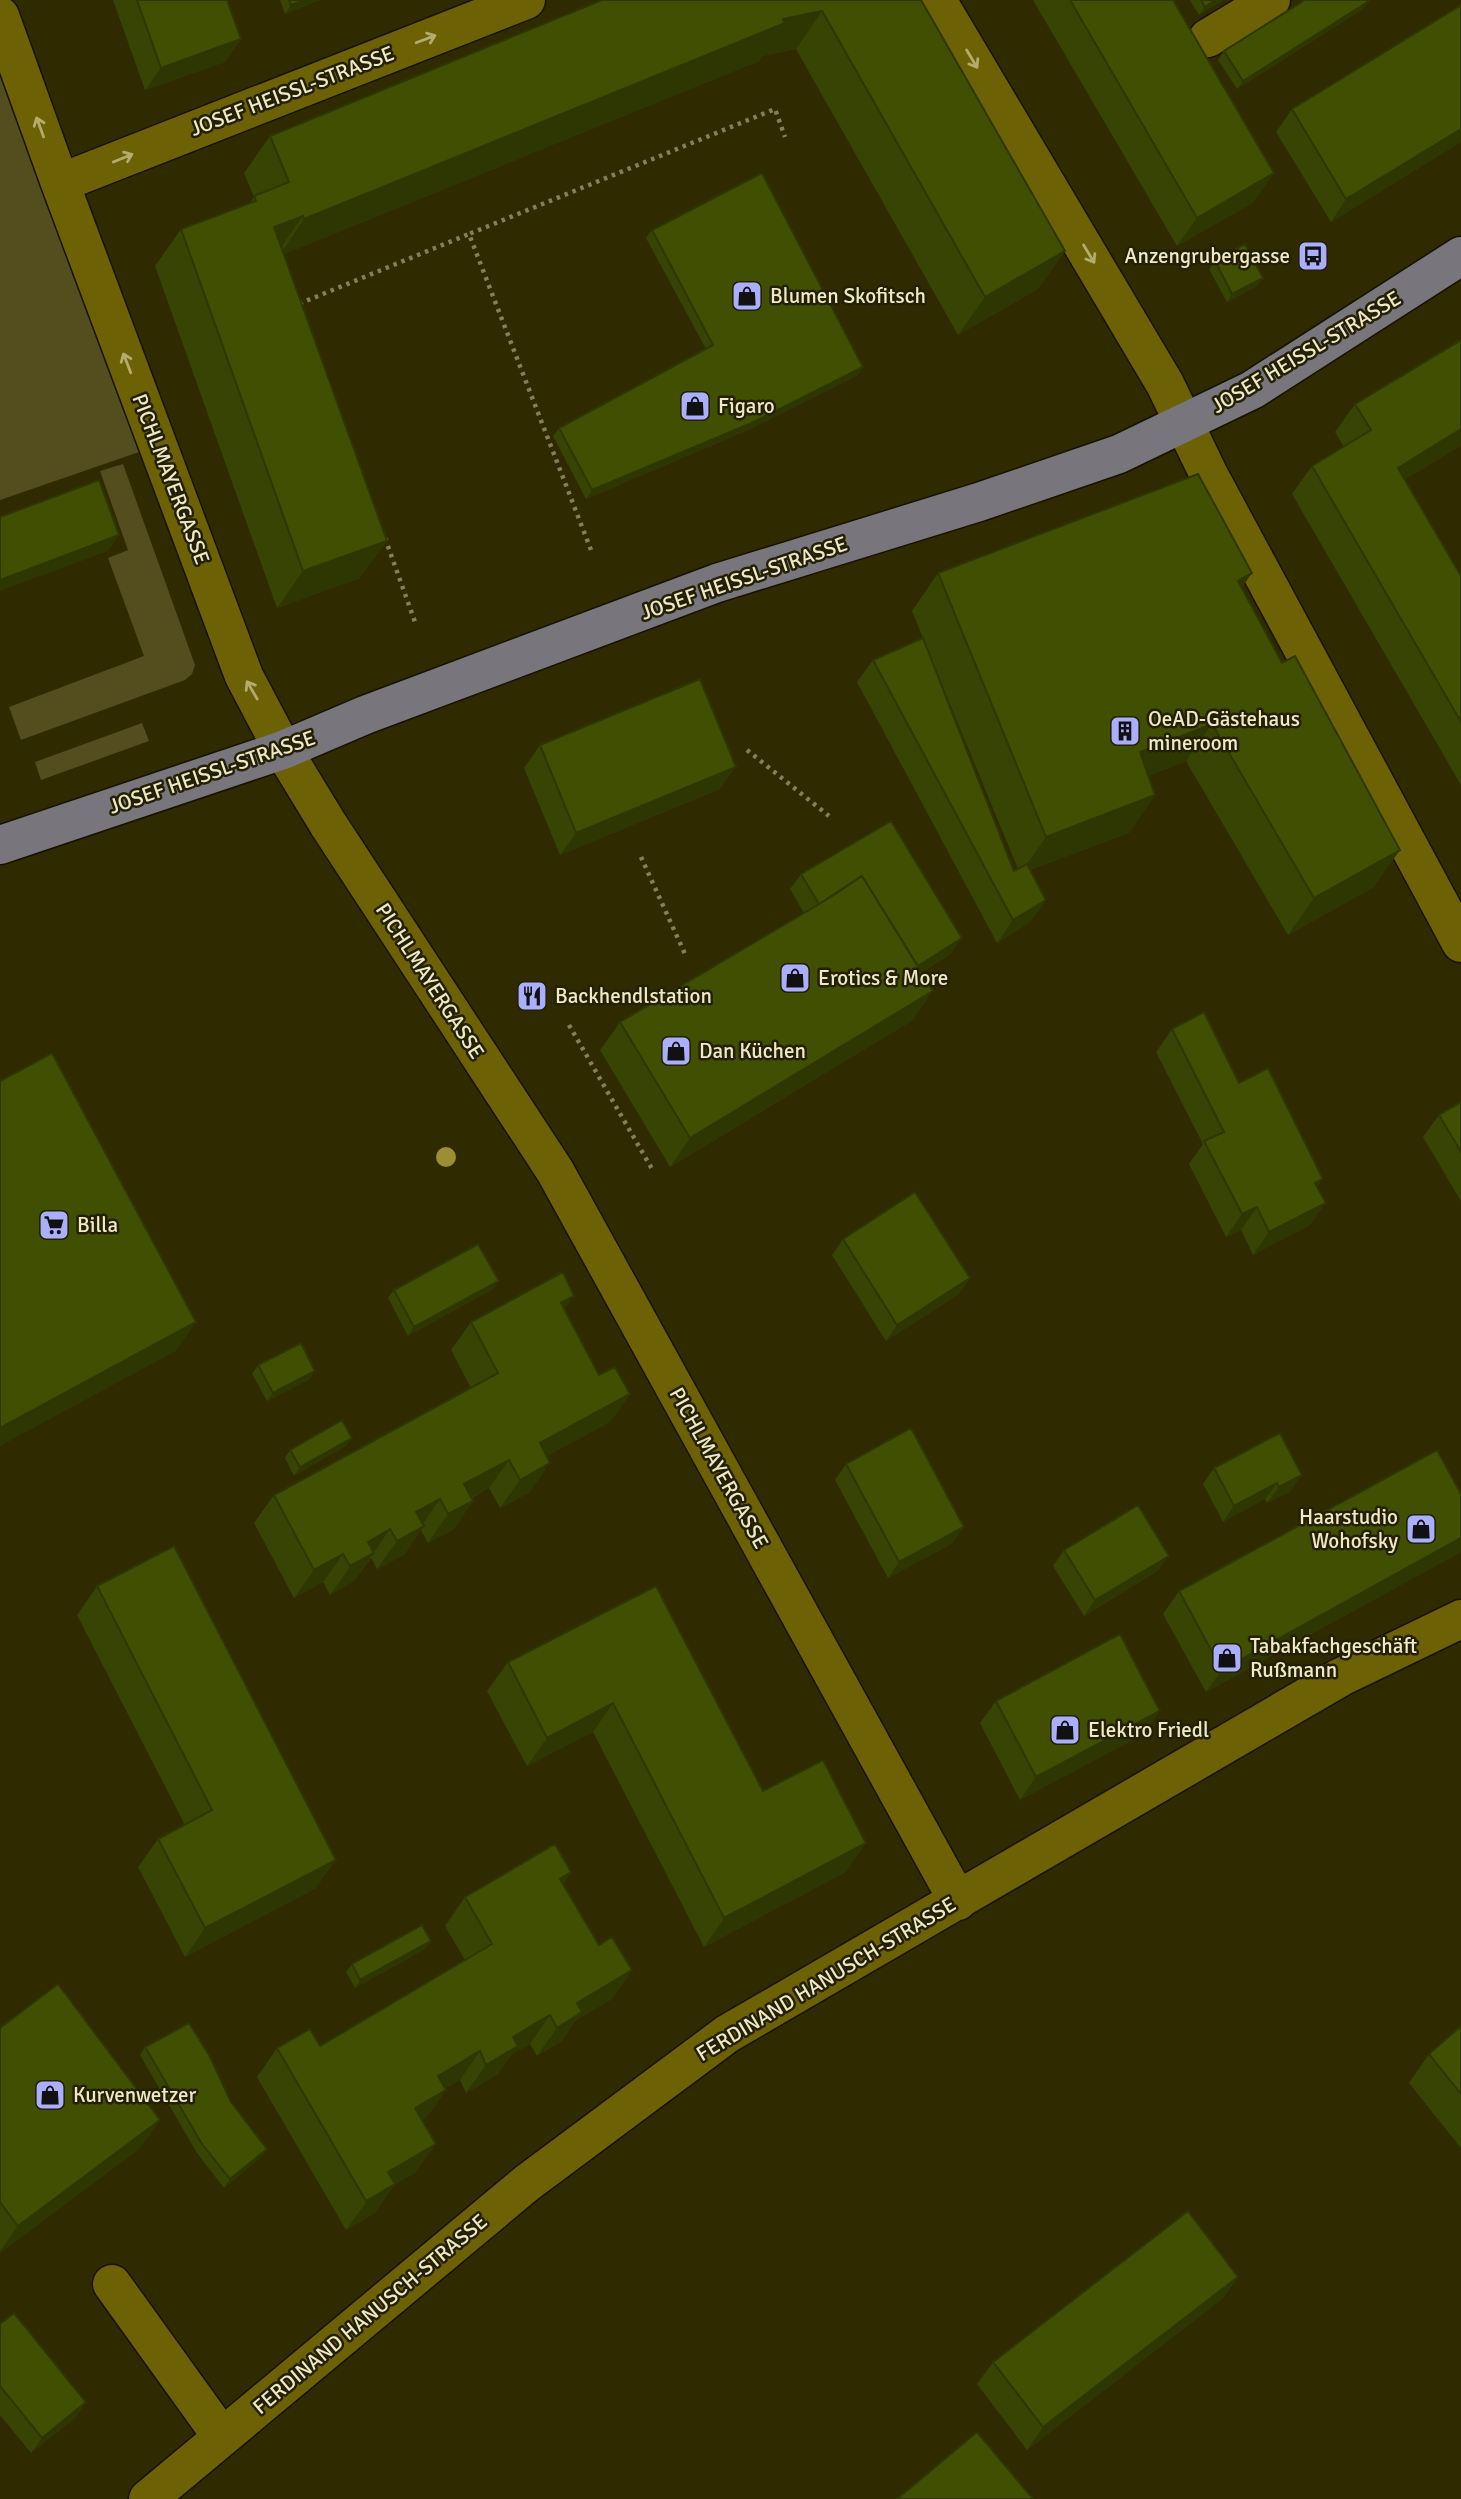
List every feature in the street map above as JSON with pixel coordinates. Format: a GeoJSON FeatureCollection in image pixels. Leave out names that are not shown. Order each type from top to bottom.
{"type":"FeatureCollection","features":[{"type":"Feature","properties":{"kind":"main road","name":"JOSEF HEISSL-STRASSE"},"geometry":{"type":"LineString","coordinates":[[0,845],[284,750],[365,715],[717,583],[979,502],[1106,459],[1185,424],[1252,390],[1461,256]]}},
{"type":"Feature","properties":{"kind":"street","name":"JOSEF HEISSL-STRASSE"},"geometry":{"type":"LineString","coordinates":[[60,183],[526,0]]}},
{"type":"Feature","properties":{"kind":"street"},"geometry":{"type":"LineString","coordinates":[[937,0],[1166,384],[1209,475],[1461,943]]}},
{"type":"Feature","properties":{"kind":"street"},"geometry":{"type":"LineString","coordinates":[[1208,38],[1271,0]]}},
{"type":"Feature","properties":{"kind":"street","name":"PICHLMAYERGASSE"},"geometry":{"type":"LineString","coordinates":[[0,16],[244,676],[284,750],[336,835],[555,1171],[958,1900]]}},
{"type":"Feature","properties":{"kind":"street","name":"FERDINAND HANUSCH-STRASSE"},"geometry":{"type":"LineString","coordinates":[[148,2499],[527,2183],[727,2034],[1341,1677],[1461,1619]]}},
{"type":"Feature","properties":{"kind":"street"},"geometry":{"type":"LineString","coordinates":[[113,2284],[222,2437]]}},
{"type":"Feature","properties":{"kind":"path"},"geometry":{"type":"LineString","coordinates":[[305,316],[300,303],[775,109],[785,137]]}},
{"type":"Feature","properties":{"kind":"path"},"geometry":{"type":"LineString","coordinates":[[469,234],[591,550]]}},
{"type":"Feature","properties":{"kind":"path"},"geometry":{"type":"LineString","coordinates":[[383,533],[415,622]]}},
{"type":"Feature","properties":{"kind":"path"},"geometry":{"type":"LineString","coordinates":[[747,750],[829,816]]}},
{"type":"Feature","properties":{"kind":"path"},"geometry":{"type":"LineString","coordinates":[[641,857],[685,954]]}},
{"type":"Feature","properties":{"kind":"path"},"geometry":{"type":"LineString","coordinates":[[569,1025],[652,1169]]}},
{"type":"Feature","properties":{"kind":"shaded area"},"geometry":{"type":"Polygon","coordinates":[[[0,71],[142,451],[0,500],[0,71]]]}},
{"type":"Feature","properties":{"kind":"shaded area"},"geometry":{"type":"Polygon","coordinates":[[[123,464],[195,665],[192,674],[185,680],[21,740],[9,707],[144,656],[108,558],[128,550],[100,471],[123,464]]]}},
{"type":"Feature","properties":{"kind":"shaded area"},"geometry":{"type":"Polygon","coordinates":[[[142,723],[149,741],[41,780],[35,762],[142,723]]]}},
{"type":"Feature","properties":{"kind":"building"},"geometry":{"type":"Polygon","coordinates":[[[137,0],[227,0],[241,39],[161,68],[137,0]]]}},
{"type":"Feature","properties":{"kind":"building"},"geometry":{"type":"Polygon","coordinates":[[[289,0],[305,0],[291,5],[289,0]]]}},
{"type":"Feature","properties":{"kind":"building"},"geometry":{"type":"Polygon","coordinates":[[[602,0],[921,0],[1065,251],[985,297],[822,11],[783,19],[785,23],[304,219],[303,216],[274,227],[387,541],[303,571],[181,229],[256,201],[254,196],[289,182],[270,136],[602,0]]]}},
{"type":"Feature","properties":{"kind":"building"},"geometry":{"type":"Polygon","coordinates":[[[1070,0],[1173,0],[1274,173],[1197,218],[1070,0]]]}},
{"type":"Feature","properties":{"kind":"building"},"geometry":{"type":"Polygon","coordinates":[[[1201,0],[1215,0],[1205,7],[1201,0]]]}},
{"type":"Feature","properties":{"kind":"building"},"geometry":{"type":"Polygon","coordinates":[[[1305,0],[1369,1],[1243,81],[1224,51],[1305,0]]]}},
{"type":"Feature","properties":{"kind":"building"},"geometry":{"type":"Polygon","coordinates":[[[1461,5],[1461,129],[1346,199],[1292,109],[1461,5]]]}},
{"type":"Feature","properties":{"kind":"building","name":"Blumen Skofitsch"},"geometry":{"type":"Polygon","coordinates":[[[762,173],[863,367],[754,422],[592,490],[559,428],[713,345],[652,230],[762,173]]]}},
{"type":"Feature","properties":{"kind":"building"},"geometry":{"type":"Polygon","coordinates":[[[1245,244],[1263,278],[1232,294],[1215,261],[1245,244]]]}},
{"type":"Feature","properties":{"kind":"building"},"geometry":{"type":"Polygon","coordinates":[[[1461,340],[1461,429],[1398,468],[1461,576],[1461,722],[1312,466],[1371,430],[1355,404],[1461,340]]]}},
{"type":"Feature","properties":{"kind":"building","name":"OeAD-Gästehaus mineroom"},"geometry":{"type":"Polygon","coordinates":[[[1198,474],[1252,573],[1238,581],[1282,663],[1295,656],[1400,850],[1314,898],[1212,724],[1140,752],[1155,795],[1046,837],[938,573],[1198,474]]]}},
{"type":"Feature","properties":{"kind":"building"},"geometry":{"type":"Polygon","coordinates":[[[99,480],[119,535],[0,580],[0,517],[99,480]]]}},
{"type":"Feature","properties":{"kind":"building"},"geometry":{"type":"Polygon","coordinates":[[[923,638],[1014,871],[1027,864],[1046,900],[1013,920],[873,660],[923,638]]]}},
{"type":"Feature","properties":{"kind":"building"},"geometry":{"type":"Polygon","coordinates":[[[700,679],[736,767],[576,833],[540,745],[700,679]]]}},
{"type":"Feature","properties":{"kind":"building"},"geometry":{"type":"Polygon","coordinates":[[[891,821],[962,938],[918,966],[862,876],[819,904],[801,874],[891,821]]]}},
{"type":"Feature","properties":{"kind":"building"},"geometry":{"type":"Polygon","coordinates":[[[862,876],[933,991],[690,1138],[620,1022],[862,876]]]}},
{"type":"Feature","properties":{"kind":"building"},"geometry":{"type":"Polygon","coordinates":[[[1204,1012],[1239,1083],[1268,1068],[1323,1179],[1315,1183],[1326,1203],[1269,1232],[1257,1207],[1242,1214],[1204,1141],[1224,1132],[1172,1029],[1204,1012]]]}},
{"type":"Feature","properties":{"kind":"building","name":"Billa"},"geometry":{"type":"Polygon","coordinates":[[[52,1053],[196,1322],[0,1428],[0,1081],[52,1053]]]}},
{"type":"Feature","properties":{"kind":"building"},"geometry":{"type":"Polygon","coordinates":[[[1461,1102],[1461,1152],[1439,1115],[1461,1102]]]}},
{"type":"Feature","properties":{"kind":"building"},"geometry":{"type":"Polygon","coordinates":[[[915,1192],[970,1278],[897,1325],[843,1239],[915,1192]]]}},
{"type":"Feature","properties":{"kind":"building"},"geometry":{"type":"Polygon","coordinates":[[[478,1244],[499,1281],[414,1327],[394,1290],[478,1244]]]}},
{"type":"Feature","properties":{"kind":"building"},"geometry":{"type":"Polygon","coordinates":[[[563,1272],[574,1296],[561,1303],[599,1375],[615,1367],[630,1394],[540,1443],[550,1463],[520,1480],[509,1460],[464,1484],[473,1501],[448,1514],[440,1499],[416,1512],[424,1526],[397,1541],[390,1529],[368,1542],[374,1553],[350,1566],[343,1554],[314,1570],[274,1495],[498,1373],[471,1322],[563,1272]]]}},
{"type":"Feature","properties":{"kind":"building"},"geometry":{"type":"Polygon","coordinates":[[[301,1343],[315,1371],[273,1393],[258,1365],[301,1343]]]}},
{"type":"Feature","properties":{"kind":"building"},"geometry":{"type":"Polygon","coordinates":[[[342,1420],[352,1438],[300,1467],[290,1450],[342,1420]]]}},
{"type":"Feature","properties":{"kind":"building"},"geometry":{"type":"Polygon","coordinates":[[[911,1428],[964,1527],[899,1562],[846,1464],[911,1428]]]}},
{"type":"Feature","properties":{"kind":"building"},"geometry":{"type":"Polygon","coordinates":[[[1280,1433],[1302,1475],[1279,1487],[1277,1483],[1234,1506],[1214,1468],[1280,1433]]]}},
{"type":"Feature","properties":{"kind":"building"},"geometry":{"type":"Polygon","coordinates":[[[1437,1450],[1461,1494],[1461,1538],[1222,1670],[1179,1591],[1437,1450]]]}},
{"type":"Feature","properties":{"kind":"building"},"geometry":{"type":"Polygon","coordinates":[[[1138,1505],[1169,1556],[1095,1600],[1064,1550],[1138,1505]]]}},
{"type":"Feature","properties":{"kind":"building"},"geometry":{"type":"Polygon","coordinates":[[[174,1546],[336,1860],[205,1928],[158,1839],[212,1810],[97,1586],[174,1546]]]}},
{"type":"Feature","properties":{"kind":"building"},"geometry":{"type":"Polygon","coordinates":[[[656,1586],[763,1791],[823,1760],[866,1843],[724,1918],[613,1703],[547,1738],[508,1662],[656,1586]]]}},
{"type":"Feature","properties":{"kind":"building"},"geometry":{"type":"Polygon","coordinates":[[[1120,1634],[1160,1711],[1036,1777],[996,1701],[1120,1634]]]}},
{"type":"Feature","properties":{"kind":"building"},"geometry":{"type":"Polygon","coordinates":[[[555,1844],[571,1872],[560,1879],[599,1945],[612,1937],[632,1970],[577,2003],[582,2012],[557,2028],[550,2015],[513,2037],[518,2046],[486,2065],[480,2051],[438,2076],[446,2090],[415,2108],[436,2144],[388,2172],[395,2184],[366,2201],[277,2048],[310,2029],[320,2046],[492,1944],[465,1897],[555,1844]]]}},
{"type":"Feature","properties":{"kind":"building"},"geometry":{"type":"Polygon","coordinates":[[[422,1925],[431,1941],[360,1980],[352,1964],[422,1925]]]}},
{"type":"Feature","properties":{"kind":"building","name":"Kurvenwetzer"},"geometry":{"type":"Polygon","coordinates":[[[58,1984],[160,2120],[18,2226],[0,2202],[0,2028],[58,1984]]]}},
{"type":"Feature","properties":{"kind":"building"},"geometry":{"type":"Polygon","coordinates":[[[189,2023],[209,2055],[231,2102],[267,2149],[230,2179],[202,2144],[145,2047],[189,2023]]]}},
{"type":"Feature","properties":{"kind":"building"},"geometry":{"type":"Polygon","coordinates":[[[1461,2026],[1461,2094],[1429,2054],[1461,2026]]]}},
{"type":"Feature","properties":{"kind":"building"},"geometry":{"type":"Polygon","coordinates":[[[1188,2211],[1238,2277],[1043,2427],[993,2362],[1188,2211]]]}},
{"type":"Feature","properties":{"kind":"building"},"geometry":{"type":"Polygon","coordinates":[[[14,2313],[86,2402],[42,2438],[0,2386],[0,2324],[14,2313]]]}},
{"type":"Feature","properties":{"kind":"building"},"geometry":{"type":"Polygon","coordinates":[[[977,2432],[1033,2499],[897,2499],[977,2432]]]}},
{"type":"Feature","properties":{"kind":"place","name":"Anzengrubergasse"},"geometry":{"type":"Point","coordinates":[1313,256]}},
{"type":"Feature","properties":{"kind":"place","name":"Blumen Skofitsch"},"geometry":{"type":"Point","coordinates":[747,296]}},
{"type":"Feature","properties":{"kind":"place","name":"Figaro"},"geometry":{"type":"Point","coordinates":[695,406]}},
{"type":"Feature","properties":{"kind":"place","name":"OeAD-Gästehaus mineroom"},"geometry":{"type":"Point","coordinates":[1125,731]}},
{"type":"Feature","properties":{"kind":"place","name":"Erotics & More"},"geometry":{"type":"Point","coordinates":[795,978]}},
{"type":"Feature","properties":{"kind":"place","name":"Backhendlstation"},"geometry":{"type":"Point","coordinates":[532,996]}},
{"type":"Feature","properties":{"kind":"place","name":"Dan Küchen"},"geometry":{"type":"Point","coordinates":[676,1051]}},
{"type":"Feature","properties":{"kind":"place","name":"Billa"},"geometry":{"type":"Point","coordinates":[54,1225]}},
{"type":"Feature","properties":{"kind":"place","name":"Haarstudio Wohofsky"},"geometry":{"type":"Point","coordinates":[1421,1529]}},
{"type":"Feature","properties":{"kind":"place","name":"Tabakfachgeschäft Rußmann"},"geometry":{"type":"Point","coordinates":[1227,1658]}},
{"type":"Feature","properties":{"kind":"place","name":"Elektro Friedl"},"geometry":{"type":"Point","coordinates":[1065,1730]}},
{"type":"Feature","properties":{"kind":"place","name":"Kurvenwetzer"},"geometry":{"type":"Point","coordinates":[50,2095]}}]}
